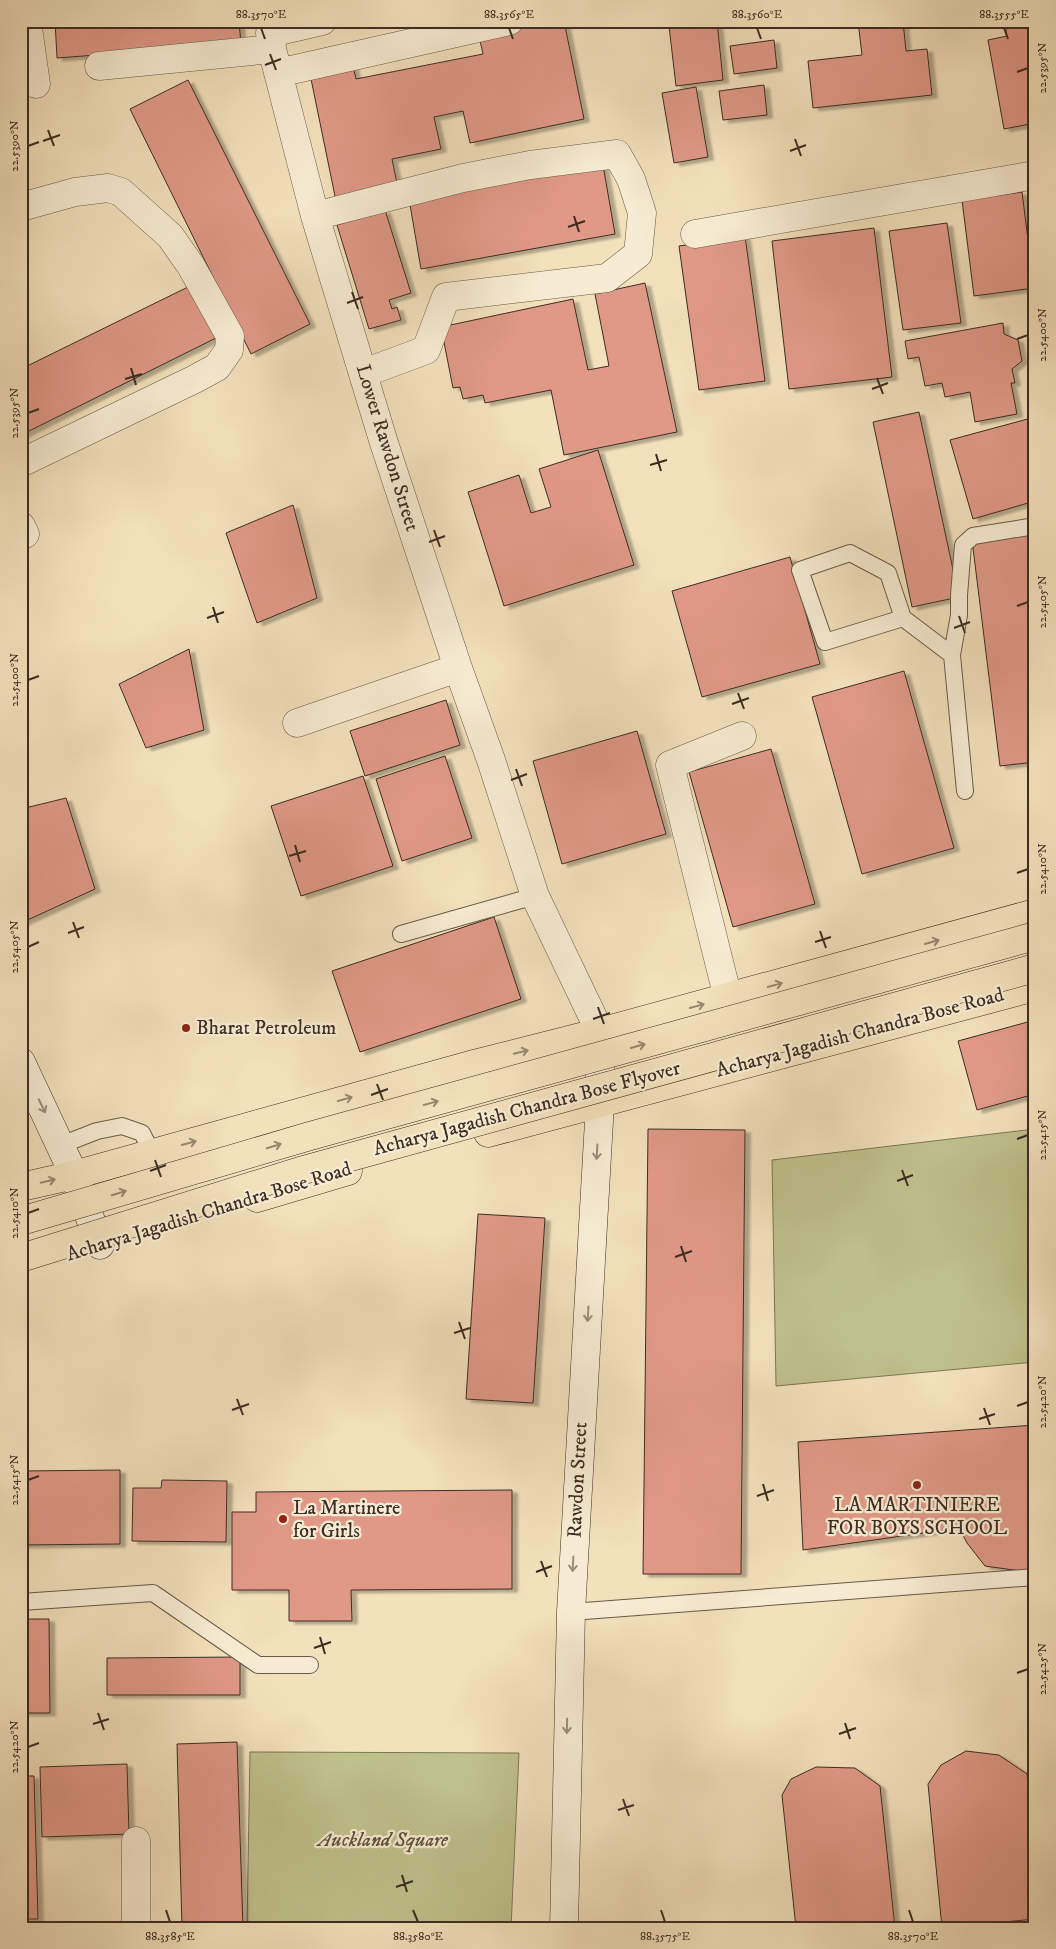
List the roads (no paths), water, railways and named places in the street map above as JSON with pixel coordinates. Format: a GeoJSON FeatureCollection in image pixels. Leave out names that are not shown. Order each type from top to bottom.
{"type":"FeatureCollection","features":[{"type":"Feature","properties":{"kind":"main road"},"geometry":{"type":"LineString","coordinates":[[21,1187],[74,1175],[474,1064],[728,998],[1035,913]]}},
{"type":"Feature","properties":{"kind":"main road","name":"Acharya Jagadish Chandra Bose Flyover"},"geometry":{"type":"LineString","coordinates":[[21,1221],[310,1136],[1035,936]]}},
{"type":"Feature","properties":{"kind":"main road","name":"Acharya Jagadish Chandra Bose Flyover"},"geometry":{"type":"LineString","coordinates":[[21,1258],[300,1171],[1035,968]]}},
{"type":"Feature","properties":{"kind":"main road","name":"Acharya Jagadish Chandra Bose Road"},"geometry":{"type":"LineString","coordinates":[[21,1269],[369,1165],[1035,987]]}},
{"type":"Feature","properties":{"kind":"main road"},"geometry":{"type":"LineString","coordinates":[[21,1269],[124,1233],[174,1211]]}},
{"type":"Feature","properties":{"kind":"street"},"geometry":{"type":"LineString","coordinates":[[27,21],[36,84]]}},
{"type":"Feature","properties":{"kind":"street"},"geometry":{"type":"LineString","coordinates":[[272,44],[322,21]]}},
{"type":"Feature","properties":{"kind":"street"},"geometry":{"type":"LineString","coordinates":[[99,66],[272,44],[509,21]]}},
{"type":"Feature","properties":{"kind":"street","name":"Lower Rawdon Street"},"geometry":{"type":"LineString","coordinates":[[272,44],[315,216],[384,443],[458,668],[491,760],[535,896],[600,1032]]}},
{"type":"Feature","properties":{"kind":"street"},"geometry":{"type":"LineString","coordinates":[[315,216],[463,178],[530,165],[617,154],[631,179],[642,213],[638,254],[607,278],[446,297],[426,350],[364,373]]}},
{"type":"Feature","properties":{"kind":"street"},"geometry":{"type":"LineString","coordinates":[[695,234],[1035,175]]}},
{"type":"Feature","properties":{"kind":"street"},"geometry":{"type":"LineString","coordinates":[[21,207],[75,192],[108,188],[121,192],[170,236],[191,266],[230,336],[229,350],[217,366],[186,383],[21,462]]}},
{"type":"Feature","properties":{"kind":"street"},"geometry":{"type":"LineString","coordinates":[[21,526],[26,534],[21,536]]}},
{"type":"Feature","properties":{"kind":"street"},"geometry":{"type":"LineString","coordinates":[[297,723],[458,668]]}},
{"type":"Feature","properties":{"kind":"street"},"geometry":{"type":"LineString","coordinates":[[728,998],[670,765],[742,736]]}},
{"type":"Feature","properties":{"kind":"street","name":"Rawdon Street"},"geometry":{"type":"LineString","coordinates":[[564,1928],[571,1612],[600,1103],[600,1032]]}},
{"type":"Feature","properties":{"kind":"street"},"geometry":{"type":"LineString","coordinates":[[21,1062],[74,1175],[100,1245]]}},
{"type":"Feature","properties":{"kind":"street"},"geometry":{"type":"LineString","coordinates":[[136,1840],[136,1928]]}},
{"type":"Feature","properties":{"kind":"lane"},"geometry":{"type":"LineString","coordinates":[[966,791],[952,655],[959,614],[963,545],[973,536],[1035,526]]}},
{"type":"Feature","properties":{"kind":"lane"},"geometry":{"type":"LineString","coordinates":[[904,618],[825,642],[800,570],[850,553],[888,573],[904,618],[952,655]]}},
{"type":"Feature","properties":{"kind":"lane"},"geometry":{"type":"LineString","coordinates":[[401,934],[535,896]]}},
{"type":"Feature","properties":{"kind":"lane"},"geometry":{"type":"LineString","coordinates":[[61,1145],[97,1131],[122,1126],[142,1133],[152,1153]]}},
{"type":"Feature","properties":{"kind":"lane"},"geometry":{"type":"LineString","coordinates":[[571,1612],[1035,1577]]}},
{"type":"Feature","properties":{"kind":"lane"},"geometry":{"type":"LineString","coordinates":[[21,1602],[153,1593],[258,1665],[310,1664]]}},
{"type":"Feature","properties":{"kind":"place","name":"Bharat Petroleum"},"geometry":{"type":"Point","coordinates":[186,1028]}},
{"type":"Feature","properties":{"kind":"place","name":"LA MARTINIERE FOR BOYS SCHOOL"},"geometry":{"type":"Point","coordinates":[917,1485]}},
{"type":"Feature","properties":{"kind":"place","name":"La Martinere for Girls"},"geometry":{"type":"Point","coordinates":[283,1519]}},
{"type":"Feature","properties":{"kind":"park label","name":"Auckland Square"},"geometry":{"type":"Point","coordinates":[383,1840]}}]}
